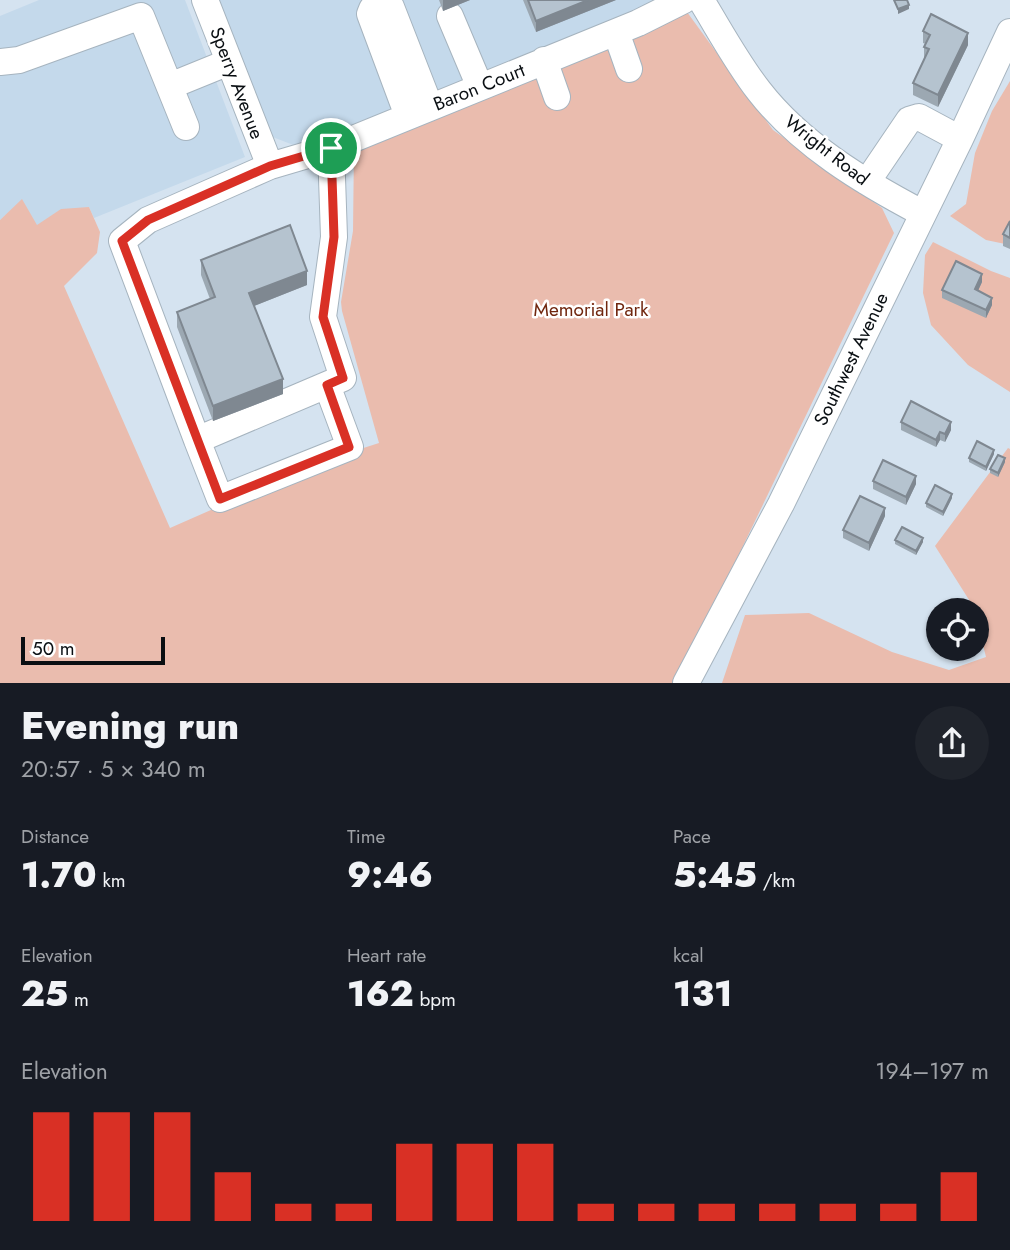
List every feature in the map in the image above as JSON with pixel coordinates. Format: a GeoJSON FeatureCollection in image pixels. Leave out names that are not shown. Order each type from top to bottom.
{"type":"FeatureCollection","features":[{"type":"Feature","properties":{"kind":"street","name":"Sperry Avenue"},"geometry":{"type":"LineString","coordinates":[[205,0],[270,166]]}},
{"type":"Feature","properties":{"kind":"street","name":"Baron Court"},"geometry":{"type":"LineString","coordinates":[[197,440],[122,241],[148,220],[270,166],[331,148],[616,32],[684,0]]}},
{"type":"Feature","properties":{"kind":"street","name":"Wright Road"},"geometry":{"type":"LineString","coordinates":[[701,0],[734,56],[761,93],[806,138],[867,182],[922,213]]}},
{"type":"Feature","properties":{"kind":"street"},"geometry":{"type":"LineString","coordinates":[[0,62],[19,60],[141,16],[186,127]]}},
{"type":"Feature","properties":{"kind":"street"},"geometry":{"type":"LineString","coordinates":[[450,16],[480,87]]}},
{"type":"Feature","properties":{"kind":"street"},"geometry":{"type":"LineString","coordinates":[[616,32],[629,69]]}},
{"type":"Feature","properties":{"kind":"street","name":"Southwest Avenue"},"geometry":{"type":"LineString","coordinates":[[686,683],[761,545],[1010,33]]}},
{"type":"Feature","properties":{"kind":"street"},"geometry":{"type":"LineString","coordinates":[[544,60],[557,97]]}},
{"type":"Feature","properties":{"kind":"street"},"geometry":{"type":"LineString","coordinates":[[170,86],[229,62]]}},
{"type":"Feature","properties":{"kind":"street"},"geometry":{"type":"LineString","coordinates":[[867,182],[909,120],[919,117],[960,139]]}},
{"type":"Feature","properties":{"kind":"street"},"geometry":{"type":"LineString","coordinates":[[327,385],[349,447],[220,499],[197,440],[343,378],[323,317],[334,237],[331,148]]}},
{"type":"Feature","properties":{"kind":"shaded area"},"geometry":{"type":"Polygon","coordinates":[[[39,0],[185,0],[245,157],[94,218],[89,207],[37,226],[22,200],[0,220],[0,16],[39,0]]]}},
{"type":"Feature","properties":{"kind":"shaded area"},"geometry":{"type":"Polygon","coordinates":[[[217,0],[684,0],[296,146],[270,136],[217,0]]]}},
{"type":"Feature","properties":{"kind":"green space","name":"Memorial Park"},"geometry":{"type":"Polygon","coordinates":[[[687,12],[773,130],[882,208],[894,233],[674,683],[0,683],[0,220],[22,199],[37,225],[61,209],[89,207],[100,232],[97,253],[64,286],[170,528],[320,462],[379,443],[341,302],[353,231],[354,147],[687,12]]]}},
{"type":"Feature","properties":{"kind":"green space"},"geometry":{"type":"Polygon","coordinates":[[[1010,81],[1010,245],[986,240],[950,216],[966,204],[975,153],[992,111],[1010,81]]]}},
{"type":"Feature","properties":{"kind":"green space"},"geometry":{"type":"Polygon","coordinates":[[[933,242],[1010,278],[1010,392],[968,365],[931,325],[923,293],[925,255],[933,242]]]}},
{"type":"Feature","properties":{"kind":"green space"},"geometry":{"type":"Polygon","coordinates":[[[1008,448],[1010,449],[1010,683],[722,683],[745,615],[809,613],[892,652],[949,670],[975,661],[989,661],[989,598],[968,598],[935,546],[1008,448]]]}},
{"type":"Feature","properties":{"kind":"building"},"geometry":{"type":"Polygon","coordinates":[[[528,0],[588,0],[536,21],[528,0]]]}},
{"type":"Feature","properties":{"kind":"building"},"geometry":{"type":"Polygon","coordinates":[[[894,0],[907,0],[909,5],[898,9],[894,0]]]}},
{"type":"Feature","properties":{"kind":"building"},"geometry":{"type":"Polygon","coordinates":[[[931,14],[968,33],[938,95],[913,83],[929,49],[924,47],[930,35],[923,31],[931,14]]]}},
{"type":"Feature","properties":{"kind":"building"},"geometry":{"type":"Polygon","coordinates":[[[1010,221],[1010,238],[1003,234],[1010,221]]]}},
{"type":"Feature","properties":{"kind":"building"},"geometry":{"type":"Polygon","coordinates":[[[290,225],[307,271],[249,293],[283,379],[213,406],[177,312],[215,297],[201,260],[290,225]]]}},
{"type":"Feature","properties":{"kind":"building"},"geometry":{"type":"Polygon","coordinates":[[[956,261],[982,274],[975,289],[992,298],[986,310],[942,290],[956,261]]]}},
{"type":"Feature","properties":{"kind":"building"},"geometry":{"type":"Polygon","coordinates":[[[911,401],[951,422],[945,434],[940,432],[936,440],[901,422],[911,401]]]}},
{"type":"Feature","properties":{"kind":"building"},"geometry":{"type":"Polygon","coordinates":[[[977,441],[994,450],[986,467],[969,458],[977,441]]]}},
{"type":"Feature","properties":{"kind":"building"},"geometry":{"type":"Polygon","coordinates":[[[998,455],[1005,458],[998,473],[990,469],[998,455]]]}},
{"type":"Feature","properties":{"kind":"building"},"geometry":{"type":"Polygon","coordinates":[[[883,460],[916,476],[906,497],[873,481],[883,460]]]}},
{"type":"Feature","properties":{"kind":"building"},"geometry":{"type":"Polygon","coordinates":[[[935,485],[952,494],[943,512],[926,503],[935,485]]]}},
{"type":"Feature","properties":{"kind":"building"},"geometry":{"type":"Polygon","coordinates":[[[860,496],[885,508],[869,543],[843,530],[860,496]]]}},
{"type":"Feature","properties":{"kind":"building"},"geometry":{"type":"Polygon","coordinates":[[[902,527],[923,538],[916,551],[895,540],[902,527]]]}},
{"type":"Feature","properties":{"kind":"route"},"geometry":{"type":"LineString","coordinates":[[331,148],[334,237],[323,317],[343,378],[327,385],[349,447],[220,499],[122,241],[148,220],[270,166],[331,148]]}}]}
